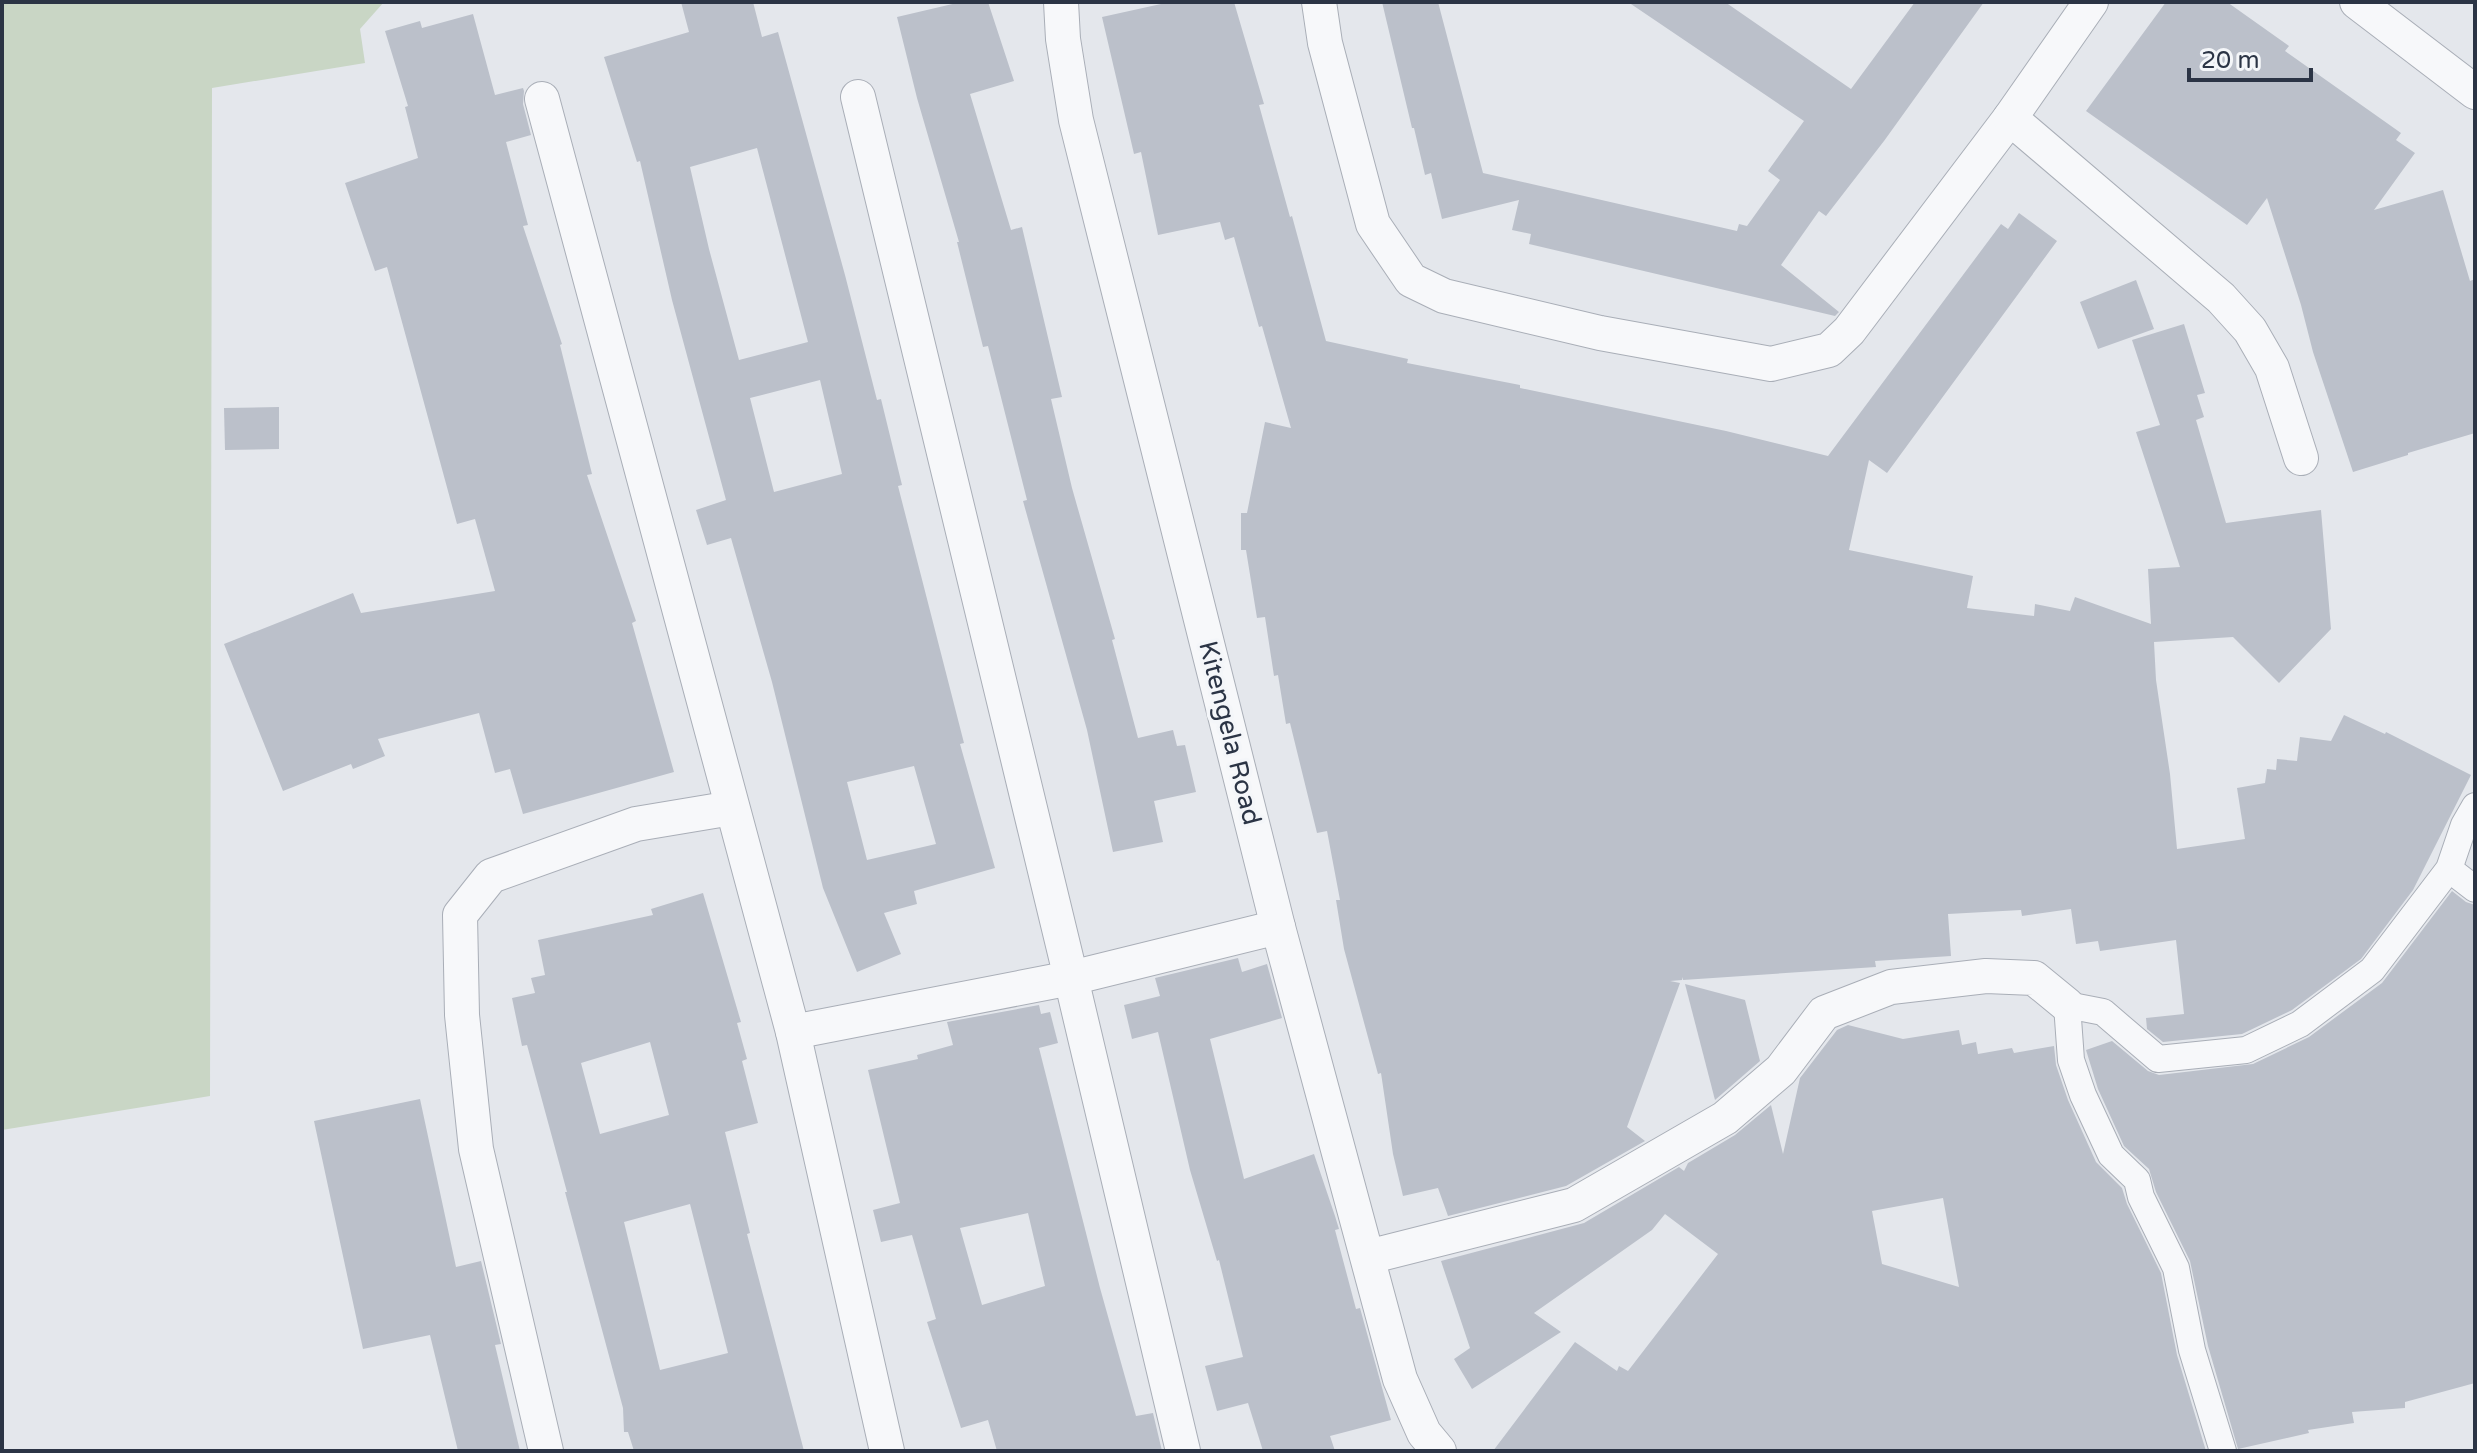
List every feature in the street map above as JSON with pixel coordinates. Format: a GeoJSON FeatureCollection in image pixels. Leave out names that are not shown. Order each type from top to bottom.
{"type":"FeatureCollection","features":[{"type":"Feature","properties":{"kind":"street","name":"Kitengela Road"},"geometry":{"type":"LineString","coordinates":[[1061,2],[1063,39],[1076,120],[1278,927],[1400,1379],[1424,1433],[1439,1451]]}},
{"type":"Feature","properties":{"kind":"street"},"geometry":{"type":"LineString","coordinates":[[1319,2],[1325,43],[1373,224],[1411,280],[1444,296],[1600,333],[1771,364],[1829,350],[1849,331],[2010,118],[2091,2]]}},
{"type":"Feature","properties":{"kind":"street"},"geometry":{"type":"LineString","coordinates":[[2357,2],[2475,92]]}},
{"type":"Feature","properties":{"kind":"street"},"geometry":{"type":"LineString","coordinates":[[858,97],[1183,1451]]}},
{"type":"Feature","properties":{"kind":"street"},"geometry":{"type":"LineString","coordinates":[[542,99],[793,1032],[887,1451]]}},
{"type":"Feature","properties":{"kind":"street"},"geometry":{"type":"LineString","coordinates":[[2010,118],[2221,298],[2250,330],[2272,368],[2301,458]]}},
{"type":"Feature","properties":{"kind":"street"},"geometry":{"type":"LineString","coordinates":[[1368,1257],[1574,1205],[1725,1118],[1781,1070],[1824,1013],[1891,987],[1986,976],[2034,978],[2067,1005],[2103,1012],[2158,1059],[2246,1050],[2300,1024],[2372,970],[2449,869],[2464,825],[2475,806]]}},
{"type":"Feature","properties":{"kind":"street"},"geometry":{"type":"LineString","coordinates":[[546,1451],[476,1149],[462,1015],[460,915],[491,876],[636,824],[732,808]]}},
{"type":"Feature","properties":{"kind":"street"},"geometry":{"type":"LineString","coordinates":[[2449,869],[2475,889]]}},
{"type":"Feature","properties":{"kind":"street"},"geometry":{"type":"LineString","coordinates":[[793,1032],[1071,978],[1278,927]]}},
{"type":"Feature","properties":{"kind":"street"},"geometry":{"type":"LineString","coordinates":[[2067,1005],[2071,1060],[2083,1095],[2111,1155],[2137,1180],[2141,1197],[2176,1268],[2192,1350],[2223,1451]]}},
{"type":"Feature","properties":{"kind":"green space"},"geometry":{"type":"Polygon","coordinates":[[[2,2],[384,2],[360,29],[365,63],[212,88],[210,1096],[2,1130],[2,2]]]}},
{"type":"Feature","properties":{"kind":"building"},"geometry":{"type":"Polygon","coordinates":[[[681,2],[753,2],[762,37],[778,32],[877,400],[881,399],[902,485],[898,486],[964,743],[960,744],[995,868],[914,891],[917,904],[884,913],[901,954],[857,972],[823,888],[772,682],[731,538],[707,545],[696,510],[726,500],[672,300],[640,161],[637,162],[604,57],[689,32],[681,2]],[[757,148],[690,167],[739,360],[808,342],[757,148]],[[820,380],[750,398],[774,492],[842,474],[820,380]],[[914,766],[847,782],[867,860],[936,844],[914,766]]]}},
{"type":"Feature","properties":{"kind":"building"},"geometry":{"type":"Polygon","coordinates":[[[961,2],[988,2],[1014,81],[970,94],[1011,230],[1022,227],[1062,397],[1051,399],[1138,738],[1173,730],[1177,746],[1185,745],[1196,792],[1154,801],[1163,842],[1113,852],[1087,730],[1023,501],[1027,500],[988,346],[983,347],[959,242],[897,17],[961,2]]]}},
{"type":"Feature","properties":{"kind":"building"},"geometry":{"type":"Polygon","coordinates":[[[1170,2],[1234,2],[1264,104],[1259,105],[1326,341],[1408,359],[1407,363],[1520,385],[1520,388],[1726,431],[1828,456],[2001,224],[2008,229],[2019,213],[2057,241],[1887,473],[1869,460],[1849,550],[1973,576],[1967,608],[2034,616],[2035,604],[2070,611],[2075,597],[2151,624],[2148,569],[2180,567],[2136,432],[2160,425],[2132,340],[2184,324],[2205,393],[2197,395],[2204,417],[2196,420],[2226,523],[2321,510],[2331,629],[2279,683],[2233,637],[2154,642],[2177,849],[2245,839],[2237,788],[2265,783],[2267,769],[2276,770],[2277,759],[2297,761],[2300,737],[2331,741],[2344,715],[2386,732],[2471,775],[2413,890],[2361,959],[2292,1010],[2242,1034],[2163,1042],[2147,1029],[2146,1018],[2184,1014],[2176,940],[2100,951],[2098,941],[2076,944],[2071,909],[2022,916],[2021,910],[1948,914],[1951,956],[1875,961],[1876,967],[1683,980],[1683,977],[1682,980],[1670,981],[1680,983],[1627,1127],[1645,1141],[1566,1186],[1448,1216],[1438,1188],[1403,1196],[1393,1154],[1381,1073],[1378,1074],[1344,949],[1336,900],[1340,900],[1327,831],[1317,833],[1290,723],[1286,724],[1278,675],[1274,676],[1265,617],[1257,618],[1246,550],[1241,550],[1241,513],[1247,513],[1265,422],[1291,428],[1234,237],[1225,240],[1220,222],[1158,235],[1141,152],[1134,154],[1102,17],[1170,2]]]}},
{"type":"Feature","properties":{"kind":"building"},"geometry":{"type":"Polygon","coordinates":[[[1382,2],[1438,2],[1483,173],[1737,231],[1739,224],[1747,226],[1780,180],[1768,171],[1804,121],[1628,2],[1725,2],[1851,89],[1915,2],[1984,2],[1884,141],[1826,216],[1819,211],[1781,265],[1839,312],[1835,316],[1529,244],[1531,234],[1512,230],[1519,200],[1442,219],[1431,173],[1425,175],[1412,128],[1382,2]]]}},
{"type":"Feature","properties":{"kind":"building"},"geometry":{"type":"Polygon","coordinates":[[[2166,2],[2227,2],[2289,46],[2285,51],[2401,133],[2396,140],[2415,153],[2374,210],[2443,190],[2470,281],[2475,279],[2475,433],[2353,472],[2267,198],[2247,225],[2086,111],[2166,2]]]}},
{"type":"Feature","properties":{"kind":"building"},"geometry":{"type":"Polygon","coordinates":[[[473,14],[495,95],[523,88],[524,91],[523,104],[531,135],[506,142],[528,225],[523,226],[562,344],[592,474],[587,475],[636,621],[632,623],[674,772],[523,814],[510,769],[495,773],[479,713],[378,739],[385,756],[353,769],[351,764],[283,791],[224,644],[353,593],[361,613],[495,591],[475,519],[457,524],[387,267],[375,271],[345,183],[418,158],[405,107],[408,106],[385,31],[420,21],[422,28],[473,14]]]}},
{"type":"Feature","properties":{"kind":"building"},"geometry":{"type":"Polygon","coordinates":[[[2136,280],[2154,329],[2098,349],[2080,302],[2136,280]]]}},
{"type":"Feature","properties":{"kind":"building"},"geometry":{"type":"Polygon","coordinates":[[[279,407],[279,449],[225,450],[224,408],[279,407]]]}},
{"type":"Feature","properties":{"kind":"building"},"geometry":{"type":"Polygon","coordinates":[[[2452,891],[2475,905],[2475,1383],[2405,1402],[2405,1408],[2352,1412],[2354,1423],[2308,1430],[2309,1433],[2238,1449],[2208,1346],[2190,1261],[2156,1192],[2149,1169],[2124,1146],[2098,1089],[2086,1050],[2112,1041],[2148,1071],[2159,1075],[2253,1064],[2309,1037],[2382,983],[2452,891]]]}},
{"type":"Feature","properties":{"kind":"building"},"geometry":{"type":"Polygon","coordinates":[[[703,893],[741,1022],[737,1023],[747,1059],[742,1061],[758,1123],[725,1132],[750,1233],[747,1234],[804,1451],[634,1451],[628,1432],[624,1432],[623,1408],[527,1045],[522,1046],[512,998],[535,993],[531,978],[545,975],[538,940],[653,915],[651,909],[703,893]],[[650,1042],[581,1063],[600,1134],[669,1115],[650,1042]],[[690,1204],[624,1222],[660,1370],[728,1353],[690,1204]]]}},
{"type":"Feature","properties":{"kind":"building"},"geometry":{"type":"Polygon","coordinates":[[[1238,958],[1242,972],[1267,964],[1282,1018],[1210,1039],[1244,1179],[1314,1154],[1339,1229],[1335,1230],[1356,1309],[1360,1308],[1391,1420],[1330,1436],[1335,1451],[1263,1451],[1248,1403],[1217,1411],[1205,1366],[1243,1357],[1219,1260],[1190,1170],[1158,1032],[1132,1039],[1124,1005],[1160,996],[1155,978],[1238,958]]]}},
{"type":"Feature","properties":{"kind":"building"},"geometry":{"type":"Polygon","coordinates":[[[1685,984],[1745,1000],[1760,1061],[1715,1100],[1685,984]]]}},
{"type":"Feature","properties":{"kind":"building"},"geometry":{"type":"Polygon","coordinates":[[[1039,1005],[1041,1014],[1050,1012],[1058,1043],[1039,1048],[1100,1288],[1136,1416],[1153,1413],[1162,1451],[997,1451],[988,1420],[961,1428],[927,1322],[936,1319],[912,1235],[881,1242],[873,1210],[900,1203],[868,1070],[918,1059],[917,1055],[953,1045],[947,1022],[1039,1005]],[[1028,1213],[960,1228],[982,1305],[1045,1286],[1028,1213]]]}},
{"type":"Feature","properties":{"kind":"building"},"geometry":{"type":"Polygon","coordinates":[[[1848,1025],[1903,1039],[1959,1030],[1962,1045],[1976,1042],[1978,1054],[2012,1048],[2014,1053],[2054,1046],[2056,1065],[2068,1100],[2096,1162],[2122,1188],[2161,1273],[2177,1355],[2206,1451],[1493,1451],[1575,1342],[1617,1371],[1619,1366],[1628,1371],[1718,1254],[1665,1214],[1652,1230],[1534,1313],[1561,1332],[1472,1389],[1454,1359],[1470,1348],[1441,1261],[1584,1223],[1679,1167],[1684,1171],[1688,1163],[1735,1135],[1771,1105],[1783,1154],[1800,1078],[1837,1030],[1848,1025]],[[1943,1198],[1872,1211],[1882,1264],[1959,1287],[1943,1198]]]}},
{"type":"Feature","properties":{"kind":"building"},"geometry":{"type":"Polygon","coordinates":[[[420,1099],[456,1267],[481,1261],[501,1344],[495,1345],[520,1451],[458,1451],[430,1335],[363,1349],[314,1121],[420,1099]]]}}]}
